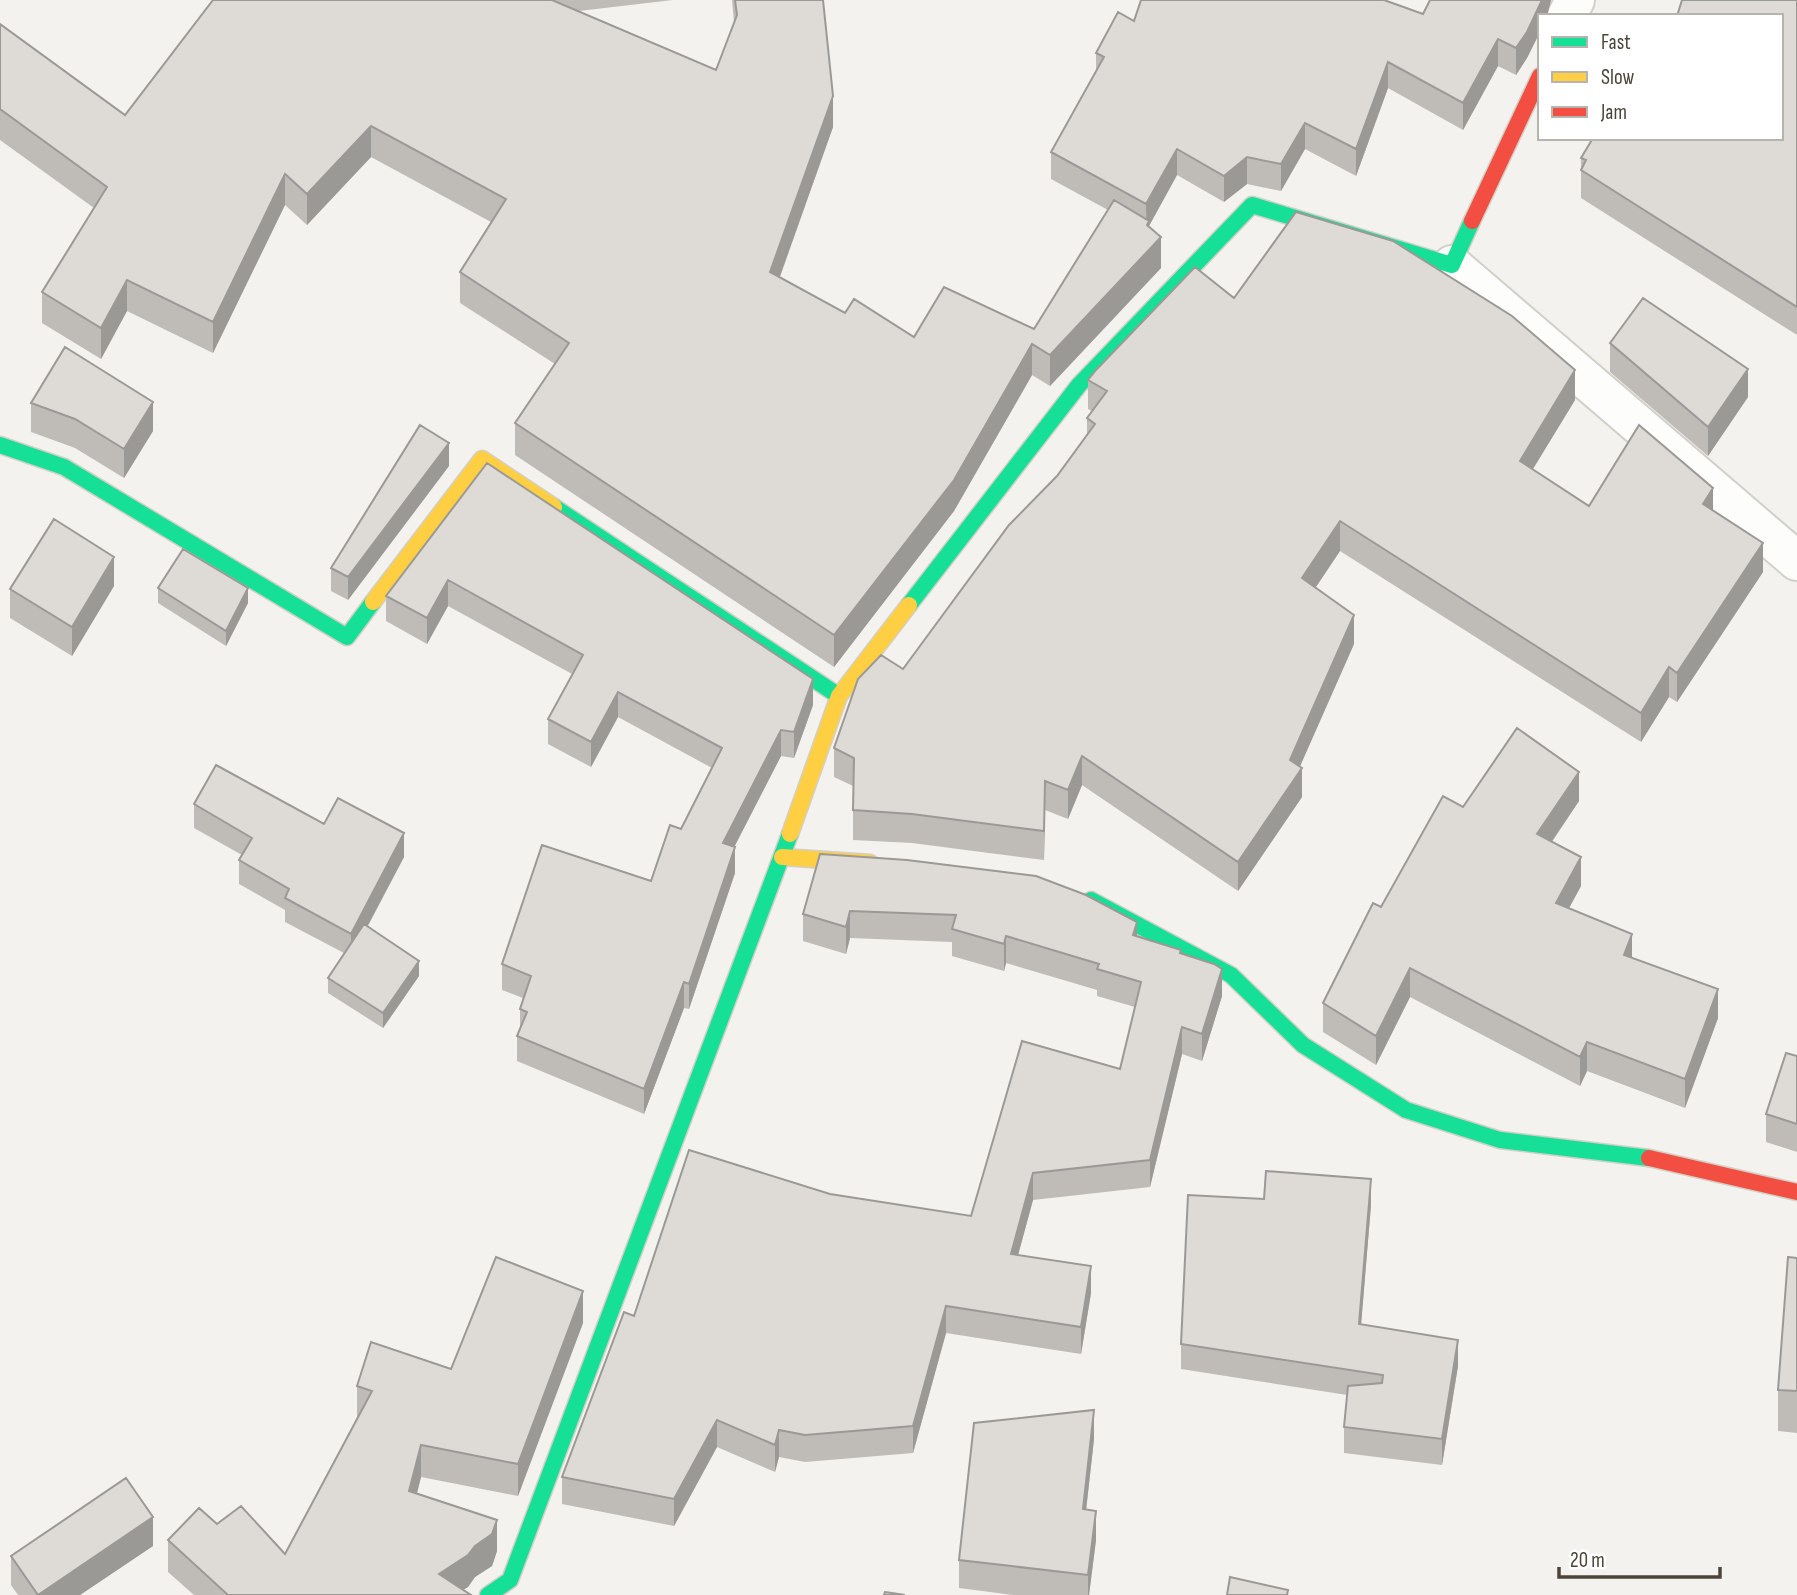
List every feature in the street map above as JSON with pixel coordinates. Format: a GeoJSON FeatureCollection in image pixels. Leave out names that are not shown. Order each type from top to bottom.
{"type":"FeatureCollection","features":[{"type":"Feature","properties":{"kind":"street"},"geometry":{"type":"LineString","coordinates":[[1452,265],[1538,80]]}},
{"type":"Feature","properties":{"kind":"street"},"geometry":{"type":"LineString","coordinates":[[488,1595],[510,1580],[782,857],[839,696],[1079,385],[1252,205],[1452,265],[1797,561]]}},
{"type":"Feature","properties":{"kind":"street"},"geometry":{"type":"LineString","coordinates":[[0,445],[64,467],[346,637],[482,459],[839,696]]}},
{"type":"Feature","properties":{"kind":"street"},"geometry":{"type":"LineString","coordinates":[[782,857],[885,864]]}},
{"type":"Feature","properties":{"kind":"street"},"geometry":{"type":"LineString","coordinates":[[1073,894],[1154,932],[1231,975],[1303,1045],[1406,1110],[1500,1140],[1655,1159],[1797,1192]]}},
{"type":"Feature","properties":{"kind":"building"},"geometry":{"type":"Polygon","coordinates":[[[213,0],[552,0],[716,70],[737,15],[735,0],[823,0],[833,96],[770,272],[845,313],[854,299],[914,337],[944,287],[1034,329],[1114,200],[1149,221],[1147,225],[1161,237],[1050,355],[1032,344],[954,480],[834,635],[515,423],[569,343],[460,272],[506,199],[371,126],[307,194],[285,174],[213,322],[127,280],[101,328],[42,292],[107,187],[0,109],[0,24],[125,115],[213,0]]]}},
{"type":"Feature","properties":{"kind":"building"},"geometry":{"type":"Polygon","coordinates":[[[1141,0],[1384,0],[1423,14],[1430,0],[1542,0],[1516,48],[1498,39],[1463,103],[1388,62],[1356,149],[1305,123],[1281,164],[1247,157],[1224,176],[1177,149],[1146,204],[1051,152],[1104,57],[1096,53],[1118,12],[1134,21],[1141,0]]]}},
{"type":"Feature","properties":{"kind":"building"},"geometry":{"type":"Polygon","coordinates":[[[1682,0],[1797,0],[1797,307],[1581,170],[1586,160],[1581,158],[1592,140],[1783,140],[1783,14],[1678,14],[1682,0]]]}},
{"type":"Feature","properties":{"kind":"building"},"geometry":{"type":"Polygon","coordinates":[[[1296,212],[1393,241],[1512,316],[1575,370],[1520,461],[1589,506],[1639,425],[1713,488],[1703,504],[1763,543],[1677,673],[1669,667],[1641,713],[1340,521],[1302,578],[1354,615],[1290,760],[1302,768],[1238,862],[1082,756],[1068,790],[1045,781],[1044,831],[912,814],[853,810],[854,758],[834,748],[858,679],[881,655],[903,669],[1009,525],[1057,476],[1095,424],[1087,418],[1107,391],[1088,380],[1096,370],[1195,267],[1234,298],[1296,212]]]}},
{"type":"Feature","properties":{"kind":"building"},"geometry":{"type":"Polygon","coordinates":[[[1643,298],[1748,369],[1708,427],[1610,343],[1643,298]]]}},
{"type":"Feature","properties":{"kind":"building"},"geometry":{"type":"Polygon","coordinates":[[[65,347],[153,402],[124,449],[75,419],[31,403],[65,347]]]}},
{"type":"Feature","properties":{"kind":"building"},"geometry":{"type":"Polygon","coordinates":[[[420,425],[449,443],[348,577],[331,568],[420,425]]]}},
{"type":"Feature","properties":{"kind":"building"},"geometry":{"type":"Polygon","coordinates":[[[487,463],[813,679],[794,732],[781,730],[723,843],[735,847],[689,984],[684,982],[644,1089],[517,1036],[527,1012],[520,1009],[531,976],[502,964],[542,845],[651,881],[670,825],[681,829],[722,748],[618,692],[591,742],[548,719],[583,655],[448,580],[427,618],[386,596],[487,463]]]}},
{"type":"Feature","properties":{"kind":"building"},"geometry":{"type":"Polygon","coordinates":[[[54,519],[114,557],[72,627],[10,589],[54,519]]]}},
{"type":"Feature","properties":{"kind":"building"},"geometry":{"type":"Polygon","coordinates":[[[183,549],[248,588],[226,631],[158,588],[183,549]]]}},
{"type":"Feature","properties":{"kind":"building"},"geometry":{"type":"Polygon","coordinates":[[[1517,728],[1579,772],[1537,834],[1581,857],[1556,903],[1632,934],[1624,955],[1718,989],[1685,1079],[1587,1042],[1580,1057],[1410,968],[1376,1036],[1323,1003],[1373,903],[1381,907],[1443,796],[1463,807],[1517,728]]]}},
{"type":"Feature","properties":{"kind":"building"},"geometry":{"type":"Polygon","coordinates":[[[216,765],[324,824],[338,798],[404,833],[351,934],[285,898],[289,889],[239,860],[252,838],[194,804],[216,765]]]}},
{"type":"Feature","properties":{"kind":"building"},"geometry":{"type":"Polygon","coordinates":[[[820,854],[907,860],[1036,876],[1086,895],[1137,922],[1133,935],[1181,950],[1180,953],[1222,969],[1202,1034],[1182,1027],[1150,1160],[1033,1173],[1011,1254],[1091,1266],[1081,1327],[946,1306],[913,1426],[805,1435],[779,1430],[775,1445],[717,1420],[674,1499],[562,1477],[624,1312],[634,1316],[689,1150],[830,1194],[971,1216],[1022,1041],[1120,1069],[1141,982],[1097,969],[1099,964],[1006,936],[1004,944],[952,929],[956,915],[850,911],[846,927],[803,914],[820,854]]]}},
{"type":"Feature","properties":{"kind":"building"},"geometry":{"type":"Polygon","coordinates":[[[364,924],[419,961],[383,1013],[328,978],[364,924]]]}},
{"type":"Feature","properties":{"kind":"building"},"geometry":{"type":"Polygon","coordinates":[[[1786,1053],[1797,1056],[1797,1124],[1766,1114],[1786,1053]]]}},
{"type":"Feature","properties":{"kind":"building"},"geometry":{"type":"Polygon","coordinates":[[[1266,1171],[1371,1179],[1359,1324],[1458,1340],[1442,1439],[1344,1427],[1348,1386],[1382,1383],[1383,1375],[1181,1344],[1188,1195],[1264,1199],[1266,1171]]]}},
{"type":"Feature","properties":{"kind":"building"},"geometry":{"type":"Polygon","coordinates":[[[496,1257],[583,1291],[518,1464],[421,1445],[409,1491],[497,1520],[492,1534],[475,1546],[468,1555],[439,1574],[471,1595],[228,1595],[168,1540],[199,1508],[217,1524],[241,1506],[285,1554],[372,1391],[357,1386],[371,1342],[451,1369],[496,1257]]]}},
{"type":"Feature","properties":{"kind":"building"},"geometry":{"type":"Polygon","coordinates":[[[1788,1257],[1797,1258],[1797,1391],[1778,1390],[1788,1257]]]}},
{"type":"Feature","properties":{"kind":"building"},"geometry":{"type":"Polygon","coordinates":[[[1094,1410],[1083,1509],[1096,1511],[1088,1575],[959,1560],[974,1423],[1094,1410]]]}},
{"type":"Feature","properties":{"kind":"building"},"geometry":{"type":"Polygon","coordinates":[[[126,1478],[153,1517],[38,1595],[11,1556],[126,1478]]]}},
{"type":"Feature","properties":{"kind":"building"},"geometry":{"type":"Polygon","coordinates":[[[1230,1577],[1288,1590],[1287,1595],[1227,1595],[1230,1577]]]}},
{"type":"Feature","properties":{"kind":"building"},"geometry":{"type":"Polygon","coordinates":[[[885,1592],[905,1595],[884,1595],[885,1592]]]}},
{"type":"Feature","properties":{"kind":"traffic: fast"},"geometry":{"type":"LineString","coordinates":[[909,605],[1079,385],[1252,205],[1452,265],[1472,221]]}},
{"type":"Feature","properties":{"kind":"traffic: fast"},"geometry":{"type":"LineString","coordinates":[[0,445],[64,467],[347,637],[373,602]]}},
{"type":"Feature","properties":{"kind":"traffic: fast"},"geometry":{"type":"LineString","coordinates":[[554,507],[839,696]]}},
{"type":"Feature","properties":{"kind":"traffic: fast"},"geometry":{"type":"LineString","coordinates":[[488,1595],[510,1580],[790,834]]}},
{"type":"Feature","properties":{"kind":"traffic: fast"},"geometry":{"type":"LineString","coordinates":[[1091,900],[1231,975],[1303,1045],[1406,1110],[1500,1140],[1649,1158]]}},
{"type":"Feature","properties":{"kind":"traffic: slow"},"geometry":{"type":"LineString","coordinates":[[373,602],[482,459],[554,507]]}},
{"type":"Feature","properties":{"kind":"traffic: slow"},"geometry":{"type":"LineString","coordinates":[[790,834],[839,696],[909,605]]}},
{"type":"Feature","properties":{"kind":"traffic: slow"},"geometry":{"type":"LineString","coordinates":[[782,857],[870,863]]}},
{"type":"Feature","properties":{"kind":"traffic: jam"},"geometry":{"type":"LineString","coordinates":[[1472,221],[1538,80]]}},
{"type":"Feature","properties":{"kind":"traffic: jam"},"geometry":{"type":"LineString","coordinates":[[1649,1158],[1797,1192]]}}]}
